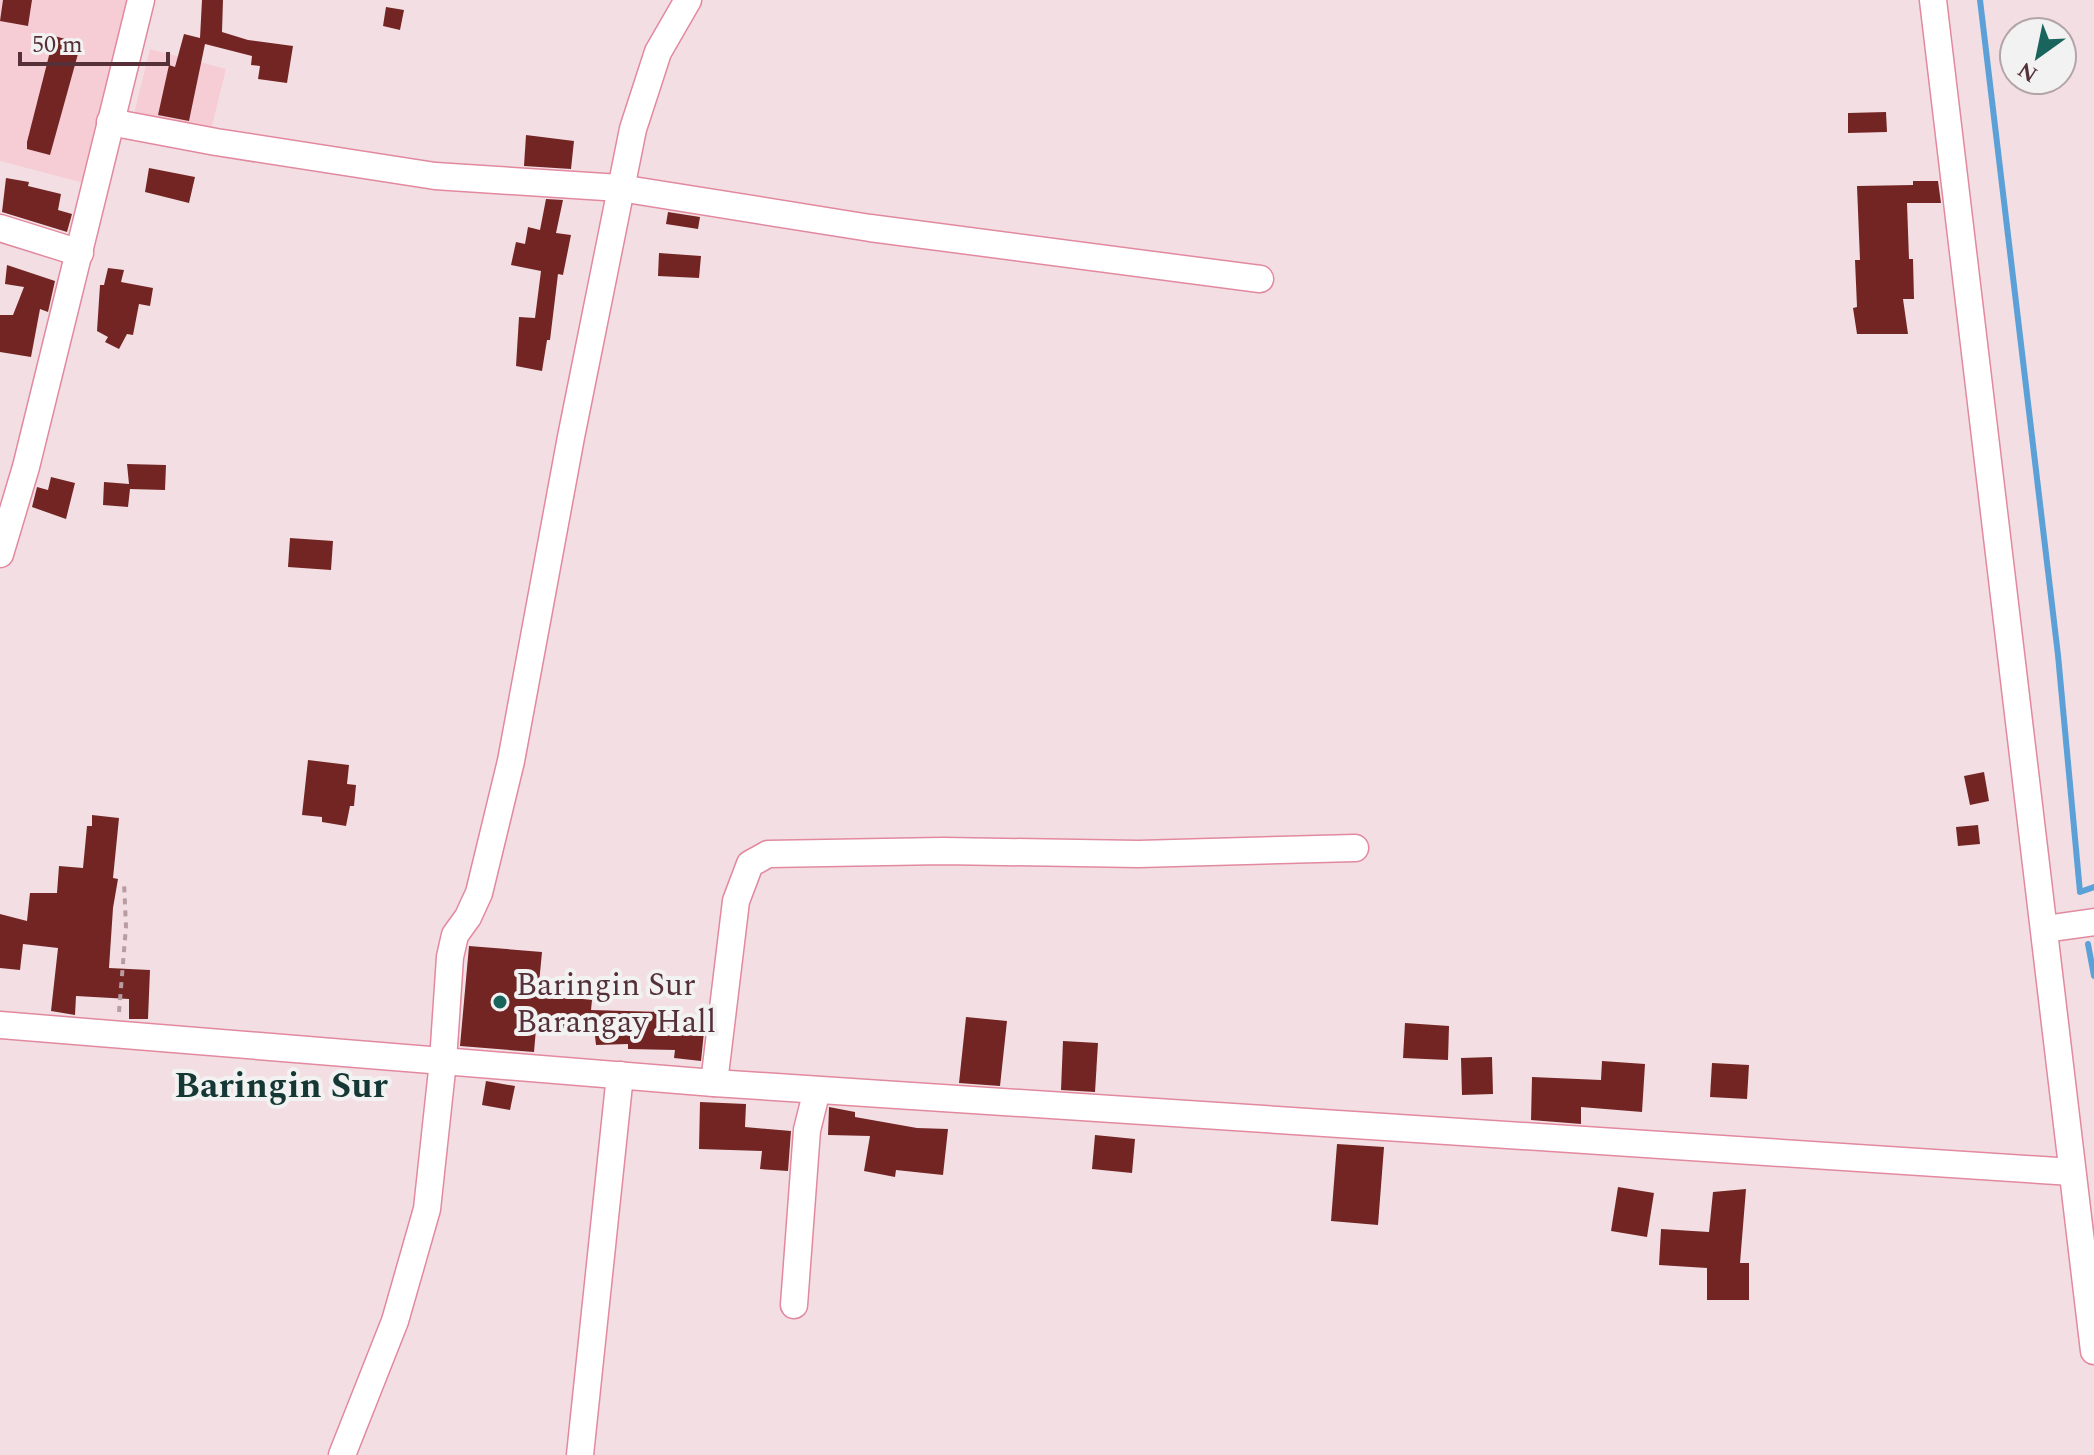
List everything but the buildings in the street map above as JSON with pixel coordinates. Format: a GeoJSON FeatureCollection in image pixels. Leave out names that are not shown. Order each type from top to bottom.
{"type":"FeatureCollection","features":[{"type":"Feature","properties":{"kind":"street"},"geometry":{"type":"LineString","coordinates":[[0,554],[26,467],[141,0]]}},
{"type":"Feature","properties":{"kind":"street"},"geometry":{"type":"LineString","coordinates":[[342,1455],[395,1321],[427,1209],[443,1061],[450,957],[455,935],[479,893],[511,761],[633,129],[658,52],[688,0]]}},
{"type":"Feature","properties":{"kind":"street"},"geometry":{"type":"LineString","coordinates":[[1933,0],[2094,1351]]}},
{"type":"Feature","properties":{"kind":"street"},"geometry":{"type":"LineString","coordinates":[[110,122],[435,176],[620,188],[870,228],[1260,279]]}},
{"type":"Feature","properties":{"kind":"street"},"geometry":{"type":"LineString","coordinates":[[0,228],[80,253]]}},
{"type":"Feature","properties":{"kind":"street"},"geometry":{"type":"LineString","coordinates":[[714,1083],[736,901],[750,864],[768,854],[943,851],[1139,854],[1355,848]]}},
{"type":"Feature","properties":{"kind":"street"},"geometry":{"type":"LineString","coordinates":[[2045,929],[2094,922]]}},
{"type":"Feature","properties":{"kind":"street"},"geometry":{"type":"LineString","coordinates":[[0,1025],[714,1083],[2072,1172]]}},
{"type":"Feature","properties":{"kind":"street"},"geometry":{"type":"LineString","coordinates":[[580,1455],[620,1075]]}},
{"type":"Feature","properties":{"kind":"street"},"geometry":{"type":"LineString","coordinates":[[794,1305],[807,1130],[817,1090]]}},
{"type":"Feature","properties":{"kind":"path"},"geometry":{"type":"LineString","coordinates":[[117,1034],[126,927],[124,882]]}},
{"type":"Feature","properties":{"kind":"shaded area"},"geometry":{"type":"Polygon","coordinates":[[[0,0],[129,0],[84,183],[0,161],[0,0]]]}},
{"type":"Feature","properties":{"kind":"shaded area"},"geometry":{"type":"Polygon","coordinates":[[[150,49],[226,69],[210,134],[134,114],[150,49]]]}},
{"type":"Feature","properties":{"kind":"waterway"},"geometry":{"type":"LineString","coordinates":[[1980,0],[2058,655],[2080,892],[2094,887]]}},
{"type":"Feature","properties":{"kind":"waterway"},"geometry":{"type":"LineString","coordinates":[[2088,944],[2094,976]]}},
{"type":"Feature","properties":{"kind":"place","name":"Baringin Sur Barangay Hall"},"geometry":{"type":"Point","coordinates":[500,1002]}},
{"type":"Feature","properties":{"kind":"district","name":"Baringin Sur"},"geometry":{"type":"Point","coordinates":[281,1084]}}]}
